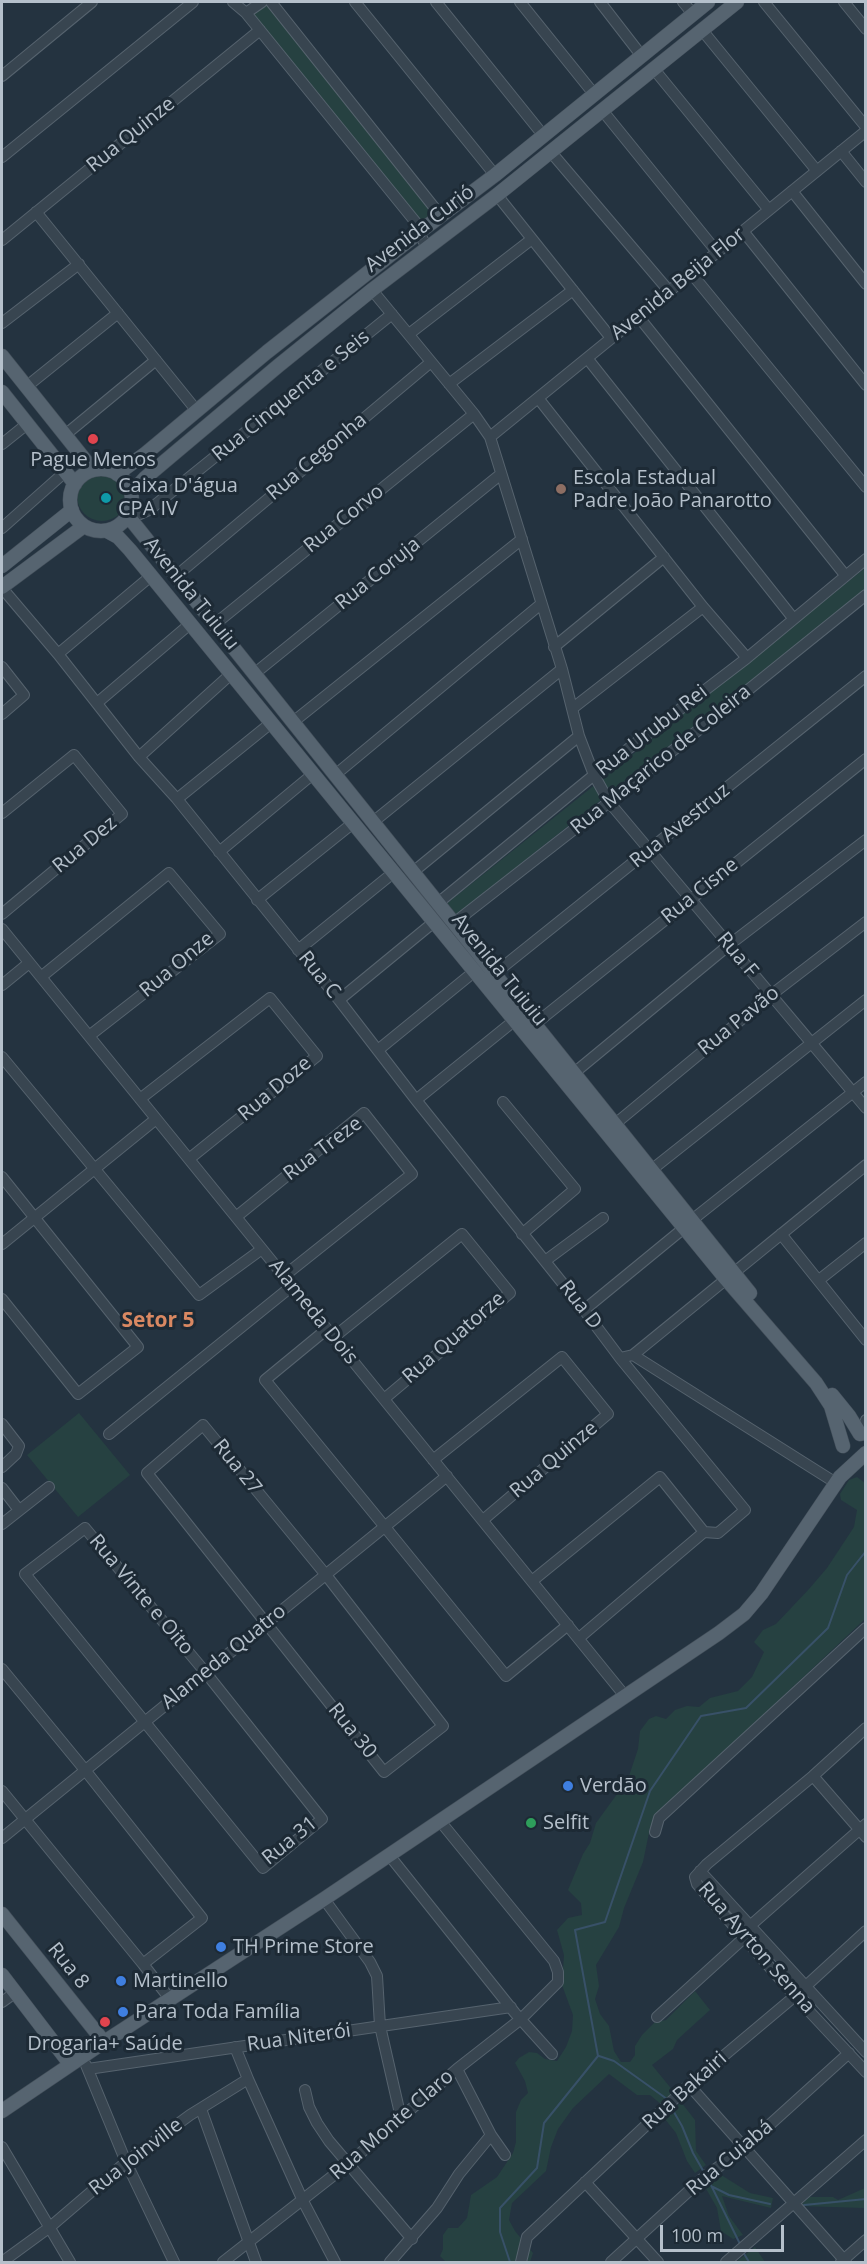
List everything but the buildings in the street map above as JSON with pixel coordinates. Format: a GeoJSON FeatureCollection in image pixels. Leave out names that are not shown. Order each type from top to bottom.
{"type":"FeatureCollection","features":[{"type":"Feature","properties":{"kind":"main road","name":"Avenida Curió"},"geometry":{"type":"LineString","coordinates":[[117,474],[145,454],[267,352],[495,175],[708,2]]}},
{"type":"Feature","properties":{"kind":"main road","name":"Avenida Curió"},"geometry":{"type":"LineString","coordinates":[[131,493],[145,478],[234,403],[372,290],[497,195],[734,2]]}},
{"type":"Feature","properties":{"kind":"main road"},"geometry":{"type":"LineString","coordinates":[[2,356],[93,470]]}},
{"type":"Feature","properties":{"kind":"main road"},"geometry":{"type":"LineString","coordinates":[[2,392],[75,484]]}},
{"type":"Feature","properties":{"kind":"main road"},"geometry":{"type":"LineString","coordinates":[[102,469],[117,474],[124,479],[131,493],[132,503],[129,514],[115,528],[107,531],[84,526],[72,510],[71,492],[75,484],[80,477],[93,470],[102,469]]}},
{"type":"Feature","properties":{"kind":"main road"},"geometry":{"type":"LineString","coordinates":[[2,566],[72,510]]}},
{"type":"Feature","properties":{"kind":"main road","name":"Avenida Tuiuiu"},"geometry":{"type":"LineString","coordinates":[[129,514],[254,674],[535,1024],[541,1042],[816,1383],[831,1406],[843,1447]]}},
{"type":"Feature","properties":{"kind":"main road"},"geometry":{"type":"LineString","coordinates":[[3,593],[84,526]]}},
{"type":"Feature","properties":{"kind":"main road","name":"Avenida Tuiuiu"},"geometry":{"type":"LineString","coordinates":[[107,531],[117,537],[151,576],[515,1020],[574,1073],[615,1124],[647,1173]]}},
{"type":"Feature","properties":{"kind":"main road"},"geometry":{"type":"LineString","coordinates":[[334,799],[347,789]]}},
{"type":"Feature","properties":{"kind":"main road","name":"Avenida Tuiuiu"},"geometry":{"type":"LineString","coordinates":[[730,1276],[849,1416],[863,1436]]}},
{"type":"Feature","properties":{"kind":"main road"},"geometry":{"type":"LineString","coordinates":[[838,1480],[843,1447],[847,1437],[853,1434],[863,1436]]}},
{"type":"Feature","properties":{"kind":"main road"},"geometry":{"type":"LineString","coordinates":[[843,1447],[850,1457],[863,1455]]}},
{"type":"Feature","properties":{"kind":"main road"},"geometry":{"type":"LineString","coordinates":[[2,2111],[80,2063],[104,2042],[324,1899],[744,1614],[761,1594],[838,1480],[863,1455]]}},
{"type":"Feature","properties":{"kind":"main road","name":"Rua 8"},"geometry":{"type":"LineString","coordinates":[[2,1914],[104,2042]]}},
{"type":"Feature","properties":{"kind":"main road"},"geometry":{"type":"LineString","coordinates":[[2,1975],[80,2063]]}},
{"type":"Feature","properties":{"kind":"street"},"geometry":{"type":"LineString","coordinates":[[2,76],[92,2]]}},
{"type":"Feature","properties":{"kind":"street"},"geometry":{"type":"LineString","coordinates":[[2,157],[193,2]]}},
{"type":"Feature","properties":{"kind":"street"},"geometry":{"type":"LineString","coordinates":[[233,2],[246,13],[422,230],[429,230],[432,244]]}},
{"type":"Feature","properties":{"kind":"street"},"geometry":{"type":"LineString","coordinates":[[246,13],[262,2]]}},
{"type":"Feature","properties":{"kind":"street"},"geometry":{"type":"LineString","coordinates":[[271,2],[441,216]]}},
{"type":"Feature","properties":{"kind":"street"},"geometry":{"type":"LineString","coordinates":[[355,2],[495,175]]}},
{"type":"Feature","properties":{"kind":"street"},"geometry":{"type":"LineString","coordinates":[[436,2],[543,135]]}},
{"type":"Feature","properties":{"kind":"street"},"geometry":{"type":"LineString","coordinates":[[520,2],[594,94]]}},
{"type":"Feature","properties":{"kind":"street"},"geometry":{"type":"LineString","coordinates":[[600,2],[641,55]]}},
{"type":"Feature","properties":{"kind":"street"},"geometry":{"type":"LineString","coordinates":[[682,2],[693,14]]}},
{"type":"Feature","properties":{"kind":"street"},"geometry":{"type":"LineString","coordinates":[[764,2],[866,129]]}},
{"type":"Feature","properties":{"kind":"street"},"geometry":{"type":"LineString","coordinates":[[844,2],[866,28]]}},
{"type":"Feature","properties":{"kind":"street","name":"Rua Quinze"},"geometry":{"type":"LineString","coordinates":[[2,240],[260,30]]}},
{"type":"Feature","properties":{"kind":"street"},"geometry":{"type":"LineString","coordinates":[[702,30],[817,171]]}},
{"type":"Feature","properties":{"kind":"street"},"geometry":{"type":"LineString","coordinates":[[653,69],[769,210]]}},
{"type":"Feature","properties":{"kind":"street"},"geometry":{"type":"LineString","coordinates":[[602,110],[717,252]]}},
{"type":"Feature","properties":{"kind":"street","name":"Avenida Beija Flor"},"geometry":{"type":"LineString","coordinates":[[490,437],[792,192],[866,129]]}},
{"type":"Feature","properties":{"kind":"street"},"geometry":{"type":"LineString","coordinates":[[550,151],[669,291]]}},
{"type":"Feature","properties":{"kind":"street"},"geometry":{"type":"LineString","coordinates":[[841,151],[866,182]]}},
{"type":"Feature","properties":{"kind":"street"},"geometry":{"type":"LineString","coordinates":[[792,192],[866,284]]}},
{"type":"Feature","properties":{"kind":"street"},"geometry":{"type":"LineString","coordinates":[[497,195],[611,338]]}},
{"type":"Feature","properties":{"kind":"street"},"geometry":{"type":"LineString","coordinates":[[36,212],[197,411]]}},
{"type":"Feature","properties":{"kind":"street"},"geometry":{"type":"LineString","coordinates":[[743,231],[866,385]]}},
{"type":"Feature","properties":{"kind":"street"},"geometry":{"type":"LineString","coordinates":[[410,334],[532,239]]}},
{"type":"Feature","properties":{"kind":"street"},"geometry":{"type":"LineString","coordinates":[[2,323],[79,264]]}},
{"type":"Feature","properties":{"kind":"street"},"geometry":{"type":"LineString","coordinates":[[691,273],[866,487]]}},
{"type":"Feature","properties":{"kind":"street"},"geometry":{"type":"LineString","coordinates":[[372,290],[410,334],[490,437],[562,669],[579,736],[594,775],[609,802]]}},
{"type":"Feature","properties":{"kind":"street"},"geometry":{"type":"LineString","coordinates":[[449,384],[573,290]]}},
{"type":"Feature","properties":{"kind":"street"},"geometry":{"type":"LineString","coordinates":[[26,387],[118,313]]}},
{"type":"Feature","properties":{"kind":"street","name":"Rua Cinquenta e Seis"},"geometry":{"type":"LineString","coordinates":[[129,514],[140,514],[149,510],[392,314]]}},
{"type":"Feature","properties":{"kind":"street"},"geometry":{"type":"LineString","coordinates":[[638,316],[845,575]]}},
{"type":"Feature","properties":{"kind":"street"},"geometry":{"type":"LineString","coordinates":[[587,358],[793,618]]}},
{"type":"Feature","properties":{"kind":"street"},"geometry":{"type":"LineString","coordinates":[[65,435],[156,360]]}},
{"type":"Feature","properties":{"kind":"street","name":"Rua Cegonha"},"geometry":{"type":"LineString","coordinates":[[176,576],[431,362]]}},
{"type":"Feature","properties":{"kind":"street"},"geometry":{"type":"LineString","coordinates":[[538,398],[703,607],[747,658]]}},
{"type":"Feature","properties":{"kind":"street","name":"Rua Corvo"},"geometry":{"type":"LineString","coordinates":[[215,624],[474,414]]}},
{"type":"Feature","properties":{"kind":"street"},"geometry":{"type":"LineString","coordinates":[[2,444],[27,424]]}},
{"type":"Feature","properties":{"kind":"street"},"geometry":{"type":"LineString","coordinates":[[2,528],[65,472]]}},
{"type":"Feature","properties":{"kind":"street","name":"Rua Coruja"},"geometry":{"type":"LineString","coordinates":[[254,674],[501,474]]}},
{"type":"Feature","properties":{"kind":"street"},"geometry":{"type":"LineString","coordinates":[[293,722],[522,539]]}},
{"type":"Feature","properties":{"kind":"street"},"geometry":{"type":"LineString","coordinates":[[554,647],[664,557]]}},
{"type":"Feature","properties":{"kind":"street","name":"Rua Urubu Rei"},"geometry":{"type":"LineString","coordinates":[[438,903],[594,775],[747,658],[866,559]]}},
{"type":"Feature","properties":{"kind":"street"},"geometry":{"type":"LineString","coordinates":[[3,593],[58,654],[151,576]]}},
{"type":"Feature","properties":{"kind":"street","name":"Rua Maçarico de Coleira"},"geometry":{"type":"LineString","coordinates":[[454,923],[609,802],[866,595]]}},
{"type":"Feature","properties":{"kind":"street"},"geometry":{"type":"LineString","coordinates":[[335,775],[541,604]]}},
{"type":"Feature","properties":{"kind":"street"},"geometry":{"type":"LineString","coordinates":[[573,708],[703,607]]}},
{"type":"Feature","properties":{"kind":"street"},"geometry":{"type":"LineString","coordinates":[[97,703],[190,624]]}},
{"type":"Feature","properties":{"kind":"street","name":"Rua C"},"geometry":{"type":"LineString","coordinates":[[58,654],[139,757],[177,799],[339,1000],[416,1100]]}},
{"type":"Feature","properties":{"kind":"street"},"geometry":{"type":"LineString","coordinates":[[2,667],[24,695],[2,714]]}},
{"type":"Feature","properties":{"kind":"street"},"geometry":{"type":"LineString","coordinates":[[373,822],[562,669]]}},
{"type":"Feature","properties":{"kind":"street"},"geometry":{"type":"LineString","coordinates":[[139,757],[231,674]]}},
{"type":"Feature","properties":{"kind":"street","name":"Rua Avestruz"},"geometry":{"type":"LineString","coordinates":[[494,974],[866,676]]}},
{"type":"Feature","properties":{"kind":"street"},"geometry":{"type":"LineString","coordinates":[[177,799],[271,723]]}},
{"type":"Feature","properties":{"kind":"street"},"geometry":{"type":"LineString","coordinates":[[413,872],[579,736]]}},
{"type":"Feature","properties":{"kind":"street","name":"Rua Dez"},"geometry":{"type":"LineString","coordinates":[[2,813],[75,755],[122,814],[2,914]]}},
{"type":"Feature","properties":{"kind":"street","name":"Rua Cisne"},"geometry":{"type":"LineString","coordinates":[[535,1024],[866,759]]}},
{"type":"Feature","properties":{"kind":"street"},"geometry":{"type":"LineString","coordinates":[[219,852],[313,774]]}},
{"type":"Feature","properties":{"kind":"street","name":"Rua F"},"geometry":{"type":"LineString","coordinates":[[609,802],[866,1107]]}},
{"type":"Feature","properties":{"kind":"street"},"geometry":{"type":"LineString","coordinates":[[257,900],[353,823]]}},
{"type":"Feature","properties":{"kind":"street"},"geometry":{"type":"LineString","coordinates":[[574,1073],[729,945],[866,840]]}},
{"type":"Feature","properties":{"kind":"street","name":"Rua Onze"},"geometry":{"type":"LineString","coordinates":[[41,977],[169,873],[220,934],[89,1036]]}},
{"type":"Feature","properties":{"kind":"street"},"geometry":{"type":"LineString","coordinates":[[298,950],[393,873]]}},
{"type":"Feature","properties":{"kind":"street"},"geometry":{"type":"LineString","coordinates":[[339,1000],[434,922]]}},
{"type":"Feature","properties":{"kind":"street","name":"Rua Pavão"},"geometry":{"type":"LineString","coordinates":[[615,1124],[771,995],[866,922]]}},
{"type":"Feature","properties":{"kind":"street","name":"Alameda Dois"},"geometry":{"type":"LineString","coordinates":[[2,929],[625,1696]]}},
{"type":"Feature","properties":{"kind":"street"},"geometry":{"type":"LineString","coordinates":[[2,985],[29,963]]}},
{"type":"Feature","properties":{"kind":"street"},"geometry":{"type":"LineString","coordinates":[[378,1050],[475,971]]}},
{"type":"Feature","properties":{"kind":"street","name":"Rua Doze"},"geometry":{"type":"LineString","coordinates":[[140,1099],[270,998],[317,1056],[189,1160]]}},
{"type":"Feature","properties":{"kind":"street"},"geometry":{"type":"LineString","coordinates":[[647,1173],[866,1000]]}},
{"type":"Feature","properties":{"kind":"street"},"geometry":{"type":"LineString","coordinates":[[416,1100],[515,1020]]}},
{"type":"Feature","properties":{"kind":"street"},"geometry":{"type":"LineString","coordinates":[[2,1057],[199,1295],[262,1249]]}},
{"type":"Feature","properties":{"kind":"street"},"geometry":{"type":"LineString","coordinates":[[584,1310],[866,1083]]}},
{"type":"Feature","properties":{"kind":"street","name":"Rua D"},"geometry":{"type":"LineString","coordinates":[[416,1100],[620,1358],[744,1510],[718,1533],[704,1532]]}},
{"type":"Feature","properties":{"kind":"street"},"geometry":{"type":"LineString","coordinates":[[504,1102],[575,1189],[522,1234]]}},
{"type":"Feature","properties":{"kind":"street","name":"Rua Treze"},"geometry":{"type":"LineString","coordinates":[[236,1217],[364,1113],[412,1174],[284,1276]]}},
{"type":"Feature","properties":{"kind":"street"},"geometry":{"type":"LineString","coordinates":[[2,1244],[156,1119]]}},
{"type":"Feature","properties":{"kind":"street"},"geometry":{"type":"LineString","coordinates":[[620,1358],[633,1356],[866,1165]]}},
{"type":"Feature","properties":{"kind":"street"},"geometry":{"type":"LineString","coordinates":[[2,1177],[138,1347],[78,1394],[2,1299]]}},
{"type":"Feature","properties":{"kind":"street"},"geometry":{"type":"LineString","coordinates":[[545,1261],[603,1218]]}},
{"type":"Feature","properties":{"kind":"street","name":"Rua Quatorze"},"geometry":{"type":"LineString","coordinates":[[330,1333],[462,1234],[510,1293],[384,1399]]}},
{"type":"Feature","properties":{"kind":"street"},"geometry":{"type":"LineString","coordinates":[[781,1234],[866,1340]]}},
{"type":"Feature","properties":{"kind":"street"},"geometry":{"type":"LineString","coordinates":[[819,1280],[866,1243]]}},
{"type":"Feature","properties":{"kind":"street"},"geometry":{"type":"LineString","coordinates":[[109,1434],[292,1286]]}},
{"type":"Feature","properties":{"kind":"street"},"geometry":{"type":"LineString","coordinates":[[330,1333],[265,1380],[384,1527],[507,1676],[568,1625]]}},
{"type":"Feature","properties":{"kind":"street"},"geometry":{"type":"LineString","coordinates":[[633,1356],[838,1480]]}},
{"type":"Feature","properties":{"kind":"street","name":"Rua Quinze"},"geometry":{"type":"LineString","coordinates":[[433,1460],[562,1357],[608,1414],[483,1520]]}},
{"type":"Feature","properties":{"kind":"street"},"geometry":{"type":"LineString","coordinates":[[863,1436],[866,1420]]}},
{"type":"Feature","properties":{"kind":"street"},"geometry":{"type":"LineString","coordinates":[[2,1424],[19,1446],[16,1454],[2,1467]]}},
{"type":"Feature","properties":{"kind":"street","name":"Rua 27"},"geometry":{"type":"LineString","coordinates":[[266,1623],[147,1473],[202,1425],[326,1575]]}},
{"type":"Feature","properties":{"kind":"street","name":"Alameda Quatro"},"geometry":{"type":"LineString","coordinates":[[2,1838],[447,1476]]}},
{"type":"Feature","properties":{"kind":"street"},"geometry":{"type":"LineString","coordinates":[[532,1581],[660,1477],[704,1532],[579,1638]]}},
{"type":"Feature","properties":{"kind":"street"},"geometry":{"type":"LineString","coordinates":[[2,1524],[49,1487]]}},
{"type":"Feature","properties":{"kind":"street"},"geometry":{"type":"LineString","coordinates":[[2,1488],[19,1510]]}},
{"type":"Feature","properties":{"kind":"street","name":"Rua Vinte e Oito"},"geometry":{"type":"LineString","coordinates":[[145,1722],[25,1574],[85,1528],[206,1673]]}},
{"type":"Feature","properties":{"kind":"street","name":"Rua 30"},"geometry":{"type":"LineString","coordinates":[[266,1623],[384,1772],[443,1726],[326,1575]]}},
{"type":"Feature","properties":{"kind":"street"},"geometry":{"type":"LineString","coordinates":[[655,1832],[659,1818],[866,1628]]}},
{"type":"Feature","properties":{"kind":"street"},"geometry":{"type":"LineString","coordinates":[[2,1669],[86,1770],[202,1917],[143,1964]]}},
{"type":"Feature","properties":{"kind":"street","name":"Rua 31"},"geometry":{"type":"LineString","coordinates":[[145,1722],[263,1868],[322,1819],[206,1673]]}},
{"type":"Feature","properties":{"kind":"street"},"geometry":{"type":"LineString","coordinates":[[700,1871],[866,1728]]}},
{"type":"Feature","properties":{"kind":"street"},"geometry":{"type":"LineString","coordinates":[[752,1925],[863,1831],[813,1776]]}},
{"type":"Feature","properties":{"kind":"street"},"geometry":{"type":"LineString","coordinates":[[2,1791],[170,2000]]}},
{"type":"Feature","properties":{"kind":"street","name":"Rua Monte Claro"},"geometry":{"type":"LineString","coordinates":[[223,2262],[348,2164],[457,2069],[520,2019],[558,1982],[558,1971],[554,1961],[440,1821]]}},
{"type":"Feature","properties":{"kind":"street"},"geometry":{"type":"LineString","coordinates":[[389,1855],[520,2019],[552,2054]]}},
{"type":"Feature","properties":{"kind":"street","name":"Rua Ayrton Senna"},"geometry":{"type":"LineString","coordinates":[[866,2052],[861,2039],[805,1986],[752,1925],[700,1871],[695,1877],[697,1884],[745,1936],[795,1996],[866,2072]]}},
{"type":"Feature","properties":{"kind":"street"},"geometry":{"type":"LineString","coordinates":[[324,1899],[370,1962],[376,1976],[380,2026],[401,2118]]}},
{"type":"Feature","properties":{"kind":"street","name":"Rua Bakairi"},"geometry":{"type":"LineString","coordinates":[[521,2262],[526,2237],[689,2085],[795,1996],[866,1931]]}},
{"type":"Feature","properties":{"kind":"street"},"geometry":{"type":"LineString","coordinates":[[657,2017],[745,1936]]}},
{"type":"Feature","properties":{"kind":"street"},"geometry":{"type":"LineString","coordinates":[[2,2002],[16,1992]]}},
{"type":"Feature","properties":{"kind":"street","name":"Rua Niterói"},"geometry":{"type":"LineString","coordinates":[[80,2063],[235,2047],[511,2007]]}},
{"type":"Feature","properties":{"kind":"street"},"geometry":{"type":"LineString","coordinates":[[235,2047],[303,2201],[335,2262]]}},
{"type":"Feature","properties":{"kind":"street","name":"Rua Cuiabá"},"geometry":{"type":"LineString","coordinates":[[611,2262],[849,2054]]}},
{"type":"Feature","properties":{"kind":"street"},"geometry":{"type":"LineString","coordinates":[[80,2063],[174,2262]]}},
{"type":"Feature","properties":{"kind":"street"},"geometry":{"type":"LineString","coordinates":[[457,2069],[505,2156]]}},
{"type":"Feature","properties":{"kind":"street","name":"Rua Joinville"},"geometry":{"type":"LineString","coordinates":[[2,2262],[50,2228],[126,2162],[248,2079]]}},
{"type":"Feature","properties":{"kind":"street"},"geometry":{"type":"LineString","coordinates":[[689,2085],[844,2262],[866,2241]]}},
{"type":"Feature","properties":{"kind":"street"},"geometry":{"type":"LineString","coordinates":[[305,2090],[309,2107],[317,2123],[411,2239]]}},
{"type":"Feature","properties":{"kind":"street"},"geometry":{"type":"LineString","coordinates":[[201,2109],[256,2262]]}},
{"type":"Feature","properties":{"kind":"street"},"geometry":{"type":"LineString","coordinates":[[390,2262],[437,2208],[459,2174],[492,2135]]}},
{"type":"Feature","properties":{"kind":"street"},"geometry":{"type":"LineString","coordinates":[[726,2262],[866,2140]]}},
{"type":"Feature","properties":{"kind":"street"},"geometry":{"type":"LineString","coordinates":[[2,2147],[70,2262]]}},
{"type":"Feature","properties":{"kind":"street"},"geometry":{"type":"LineString","coordinates":[[585,2182],[658,2262]]}},
{"type":"Feature","properties":{"kind":"green space"},"geometry":{"type":"Polygon","coordinates":[[[267,2],[436,214],[421,226],[252,14],[267,2]]]}},
{"type":"Feature","properties":{"kind":"green space"},"geometry":{"type":"Polygon","coordinates":[[[107,471],[120,478],[126,486],[126,506],[120,514],[112,520],[97,521],[84,514],[78,506],[77,491],[84,478],[92,472],[107,471]]]}},
{"type":"Feature","properties":{"kind":"green space"},"geometry":{"type":"Polygon","coordinates":[[[865,568],[865,590],[455,916],[445,905],[865,568]]]}},
{"type":"Feature","properties":{"kind":"green space"},"geometry":{"type":"Polygon","coordinates":[[[79,1413],[130,1475],[78,1517],[27,1455],[79,1413]]]}},
{"type":"Feature","properties":{"kind":"green space"},"geometry":{"type":"Polygon","coordinates":[[[857,1477],[865,1483],[865,1619],[659,1813],[650,1828],[643,1862],[624,1908],[619,1927],[596,1965],[599,1986],[595,1999],[600,2014],[609,2026],[614,2051],[621,2062],[630,2062],[635,2055],[635,2046],[642,2035],[655,2022],[666,2020],[695,1991],[710,2010],[677,2040],[673,2049],[652,2065],[674,2092],[662,2105],[650,2095],[637,2095],[609,2074],[573,2108],[558,2129],[546,2171],[512,2203],[509,2220],[533,2253],[530,2262],[446,2262],[440,2256],[443,2249],[443,2235],[448,2228],[458,2228],[467,2218],[471,2195],[497,2177],[513,2153],[516,2142],[516,2112],[521,2100],[528,2093],[525,2081],[515,2063],[529,2052],[557,2061],[572,2031],[573,2015],[562,1985],[564,1955],[557,1930],[568,1918],[582,1915],[581,1903],[568,1890],[590,1843],[596,1823],[628,1779],[638,1749],[640,1731],[649,1719],[656,1716],[666,1719],[675,1710],[687,1706],[699,1707],[710,1698],[738,1691],[752,1677],[764,1652],[754,1642],[763,1630],[776,1624],[809,1589],[827,1568],[854,1527],[857,1510],[841,1500],[840,1494],[849,1480],[857,1477]]]}},
{"type":"Feature","properties":{"kind":"green space"},"geometry":{"type":"Polygon","coordinates":[[[681,2102],[695,2120],[696,2151],[706,2165],[695,2173],[687,2161],[676,2133],[665,2119],[681,2102]]]}},
{"type":"Feature","properties":{"kind":"green space"},"geometry":{"type":"Polygon","coordinates":[[[718,2173],[750,2193],[773,2198],[771,2208],[722,2196],[729,2216],[743,2235],[733,2239],[721,2231],[717,2208],[704,2185],[718,2173]]]}},
{"type":"Feature","properties":{"kind":"green space"},"geometry":{"type":"Polygon","coordinates":[[[865,2188],[865,2208],[800,2206],[809,2197],[833,2197],[838,2200],[865,2188]]]}},
{"type":"Feature","properties":{"kind":"green space"},"geometry":{"type":"Polygon","coordinates":[[[755,2247],[765,2262],[736,2262],[755,2247]]]}},
{"type":"Feature","properties":{"kind":"waterway"},"geometry":{"type":"LineString","coordinates":[[510,2262],[500,2232],[500,2208],[537,2168],[544,2123],[598,2056],[575,1930],[605,1922],[650,1791],[701,1716],[746,1708],[828,1628],[847,1575],[866,1551]]}},
{"type":"Feature","properties":{"kind":"waterway"},"geometry":{"type":"LineString","coordinates":[[599,2056],[614,2061],[667,2099]]}},
{"type":"Feature","properties":{"kind":"waterway"},"geometry":{"type":"LineString","coordinates":[[671,2107],[705,2174]]}},
{"type":"Feature","properties":{"kind":"waterway"},"geometry":{"type":"LineString","coordinates":[[708,2179],[740,2244]]}},
{"type":"Feature","properties":{"kind":"waterway"},"geometry":{"type":"LineString","coordinates":[[713,2187],[729,2195],[770,2204]]}},
{"type":"Feature","properties":{"kind":"waterway"},"geometry":{"type":"LineString","coordinates":[[804,2205],[866,2199]]}},
{"type":"Feature","properties":{"kind":"waterway"},"geometry":{"type":"LineString","coordinates":[[743,2252],[749,2262]]}},
{"type":"Feature","properties":{"kind":"place","name":"Pague Menos"},"geometry":{"type":"Point","coordinates":[93,439]}},
{"type":"Feature","properties":{"kind":"place","name":"Escola Estadual Padre João Panarotto"},"geometry":{"type":"Point","coordinates":[561,489]}},
{"type":"Feature","properties":{"kind":"place","name":"Caixa D'água CPA IV"},"geometry":{"type":"Point","coordinates":[106,498]}},
{"type":"Feature","properties":{"kind":"place","name":"Verdão"},"geometry":{"type":"Point","coordinates":[568,1786]}},
{"type":"Feature","properties":{"kind":"place","name":"Selfit"},"geometry":{"type":"Point","coordinates":[531,1823]}},
{"type":"Feature","properties":{"kind":"place","name":"TH Prime Store"},"geometry":{"type":"Point","coordinates":[221,1947]}},
{"type":"Feature","properties":{"kind":"place","name":"Martinello"},"geometry":{"type":"Point","coordinates":[121,1981]}},
{"type":"Feature","properties":{"kind":"place","name":"Para Toda Família"},"geometry":{"type":"Point","coordinates":[123,2012]}},
{"type":"Feature","properties":{"kind":"place","name":"Drogaria+ Saúde"},"geometry":{"type":"Point","coordinates":[105,2022]}},
{"type":"Feature","properties":{"kind":"district","name":"Setor 5"},"geometry":{"type":"Point","coordinates":[158,1321]}}]}
